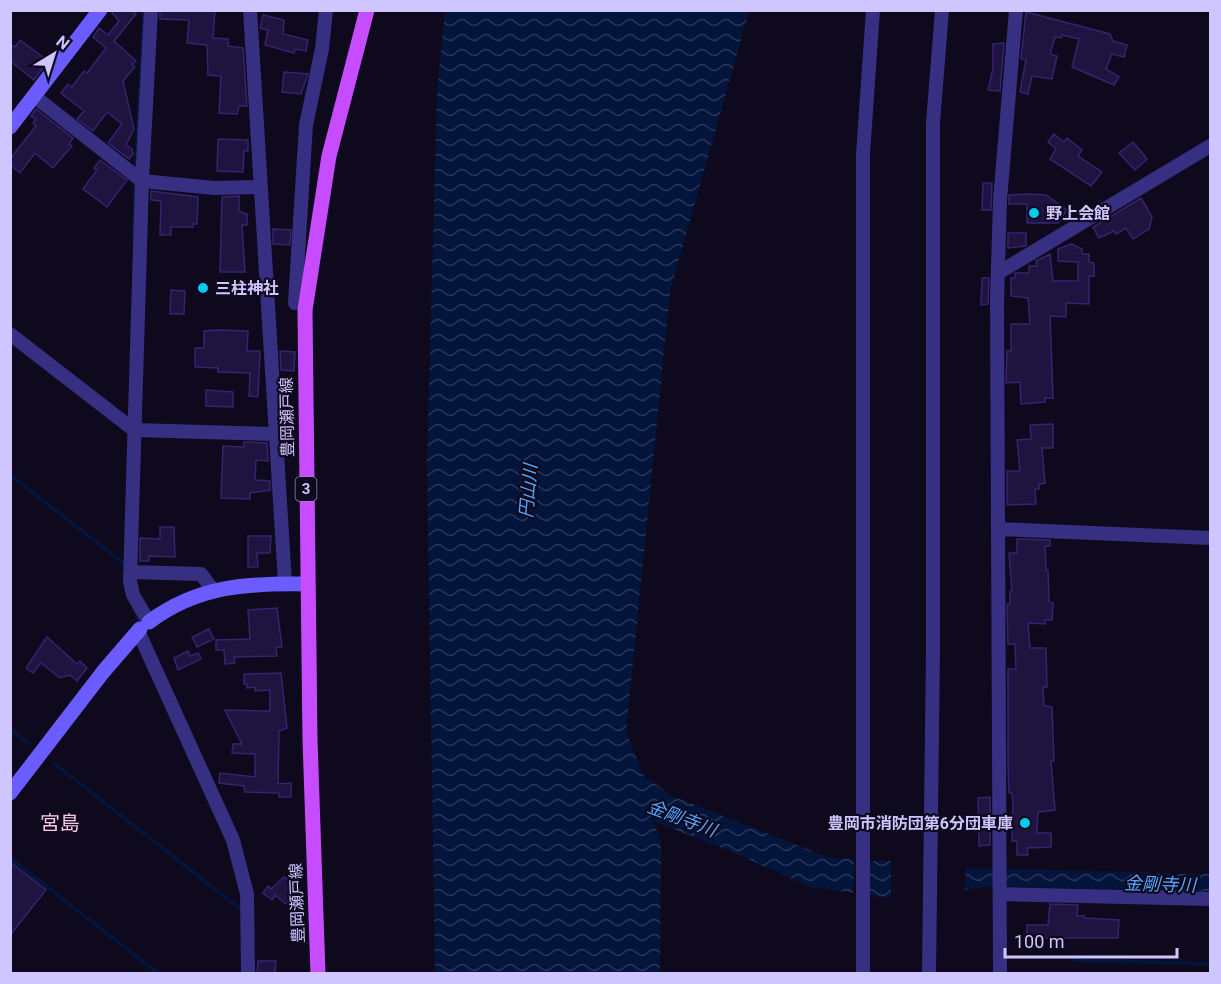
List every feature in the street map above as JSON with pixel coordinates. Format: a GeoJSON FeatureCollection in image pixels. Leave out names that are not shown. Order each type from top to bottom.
{"type":"FeatureCollection","features":[{"type":"Feature","properties":{"kind":"main road","name":"豊岡瀬戸線"},"geometry":{"type":"LineString","coordinates":[[318,974],[310,751],[304,353],[300,303],[329,156],[367,10]]}},
{"type":"Feature","properties":{"kind":"street"},"geometry":{"type":"LineString","coordinates":[[10,127],[100,10]]}},
{"type":"Feature","properties":{"kind":"street"},"geometry":{"type":"LineString","coordinates":[[152,10],[142,181],[134,430],[131,572],[133,595],[142,627],[233,840],[247,894],[248,974]]}},
{"type":"Feature","properties":{"kind":"street"},"geometry":{"type":"LineString","coordinates":[[250,10],[285,584]]}},
{"type":"Feature","properties":{"kind":"street"},"geometry":{"type":"LineString","coordinates":[[268,304],[300,303],[306,125],[322,49],[326,10]]}},
{"type":"Feature","properties":{"kind":"street"},"geometry":{"type":"LineString","coordinates":[[863,974],[863,154],[873,10]]}},
{"type":"Feature","properties":{"kind":"street"},"geometry":{"type":"LineString","coordinates":[[929,974],[933,650],[933,123],[942,10]]}},
{"type":"Feature","properties":{"kind":"street"},"geometry":{"type":"LineString","coordinates":[[1000,974],[998,273],[1000,200],[1016,10]]}},
{"type":"Feature","properties":{"kind":"street"},"geometry":{"type":"LineString","coordinates":[[34,96],[142,181],[214,188],[261,187]]}},
{"type":"Feature","properties":{"kind":"street"},"geometry":{"type":"LineString","coordinates":[[998,273],[1210,146]]}},
{"type":"Feature","properties":{"kind":"street"},"geometry":{"type":"LineString","coordinates":[[10,334],[134,430],[275,434]]}},
{"type":"Feature","properties":{"kind":"street"},"geometry":{"type":"LineString","coordinates":[[998,530],[1210,538]]}},
{"type":"Feature","properties":{"kind":"street"},"geometry":{"type":"LineString","coordinates":[[131,572],[201,574],[213,590]]}},
{"type":"Feature","properties":{"kind":"street"},"geometry":{"type":"LineString","coordinates":[[10,793],[142,627],[188,598],[213,590],[239,585],[308,584]]}},
{"type":"Feature","properties":{"kind":"street"},"geometry":{"type":"LineString","coordinates":[[1000,892],[1210,898]]}},
{"type":"Feature","properties":{"kind":"water"},"geometry":{"type":"Polygon","coordinates":[[[445,11],[749,11],[670,292],[626,732],[643,775],[670,795],[827,857],[854,859],[853,893],[810,887],[735,853],[653,821],[661,841],[660,973],[435,973],[427,463],[437,91],[445,11]]]}},
{"type":"Feature","properties":{"kind":"water"},"geometry":{"type":"Polygon","coordinates":[[[869,861],[891,861],[891,898],[867,896],[869,861]]]}},
{"type":"Feature","properties":{"kind":"water","name":"金剛寺川"},"geometry":{"type":"Polygon","coordinates":[[[966,868],[1210,874],[1210,892],[990,886],[965,890],[966,868]]]}},
{"type":"Feature","properties":{"kind":"building"},"geometry":{"type":"Polygon","coordinates":[[[110,10],[131,10],[136,14],[114,41],[136,61],[132,65],[135,67],[123,81],[134,129],[126,145],[132,149],[133,154],[129,159],[108,143],[122,124],[107,112],[93,131],[77,119],[84,111],[61,93],[68,84],[72,87],[84,71],[87,73],[106,48],[93,37],[99,28],[108,35],[119,21],[110,10]]]}},
{"type":"Feature","properties":{"kind":"building"},"geometry":{"type":"Polygon","coordinates":[[[160,10],[215,10],[213,38],[228,39],[228,46],[243,48],[247,106],[239,106],[237,114],[219,113],[221,76],[208,75],[207,45],[187,43],[189,20],[160,19],[160,10]]]}},
{"type":"Feature","properties":{"kind":"building"},"geometry":{"type":"Polygon","coordinates":[[[1026,12],[1110,34],[1113,41],[1127,45],[1124,57],[1112,54],[1106,69],[1119,77],[1114,85],[1072,67],[1079,39],[1062,35],[1061,38],[1055,37],[1050,54],[1057,56],[1052,79],[1032,76],[1028,94],[1020,92],[1026,60],[1021,59],[1026,12]]]}},
{"type":"Feature","properties":{"kind":"building"},"geometry":{"type":"Polygon","coordinates":[[[263,15],[284,20],[283,34],[308,40],[306,51],[295,49],[294,53],[265,45],[268,30],[260,28],[263,15]]]}},
{"type":"Feature","properties":{"kind":"building"},"geometry":{"type":"Polygon","coordinates":[[[20,40],[48,61],[34,80],[10,61],[10,44],[15,47],[20,40]]]}},
{"type":"Feature","properties":{"kind":"building"},"geometry":{"type":"Polygon","coordinates":[[[1004,43],[1000,91],[988,90],[993,69],[993,44],[1004,43]]]}},
{"type":"Feature","properties":{"kind":"building"},"geometry":{"type":"Polygon","coordinates":[[[284,72],[308,74],[301,94],[282,92],[284,72]]]}},
{"type":"Feature","properties":{"kind":"building"},"geometry":{"type":"Polygon","coordinates":[[[36,109],[73,138],[69,144],[72,146],[53,168],[35,153],[20,173],[10,165],[10,159],[36,126],[33,123],[36,119],[31,116],[36,109]]]}},
{"type":"Feature","properties":{"kind":"building"},"geometry":{"type":"Polygon","coordinates":[[[1054,134],[1064,142],[1067,138],[1082,150],[1078,156],[1102,172],[1091,186],[1050,159],[1056,149],[1048,142],[1054,134]]]}},
{"type":"Feature","properties":{"kind":"building"},"geometry":{"type":"Polygon","coordinates":[[[218,139],[248,140],[248,151],[244,151],[243,172],[217,171],[218,139]]]}},
{"type":"Feature","properties":{"kind":"building"},"geometry":{"type":"Polygon","coordinates":[[[1133,142],[1147,159],[1135,170],[1119,153],[1133,142]]]}},
{"type":"Feature","properties":{"kind":"building"},"geometry":{"type":"Polygon","coordinates":[[[100,160],[127,180],[107,207],[83,189],[97,170],[94,168],[100,160]]]}},
{"type":"Feature","properties":{"kind":"building"},"geometry":{"type":"Polygon","coordinates":[[[983,183],[992,183],[991,210],[982,210],[983,183]]]}},
{"type":"Feature","properties":{"kind":"building"},"geometry":{"type":"Polygon","coordinates":[[[151,191],[198,197],[197,224],[193,224],[193,227],[171,227],[171,235],[160,235],[161,201],[151,200],[151,191]]]}},
{"type":"Feature","properties":{"kind":"building"},"geometry":{"type":"Polygon","coordinates":[[[1009,195],[1046,195],[1067,210],[1058,223],[1027,223],[1027,204],[1009,204],[1009,195]]]}},
{"type":"Feature","properties":{"kind":"building"},"geometry":{"type":"Polygon","coordinates":[[[239,196],[239,211],[247,214],[247,225],[242,225],[245,272],[220,272],[222,197],[239,196]]]}},
{"type":"Feature","properties":{"kind":"building"},"geometry":{"type":"Polygon","coordinates":[[[1141,198],[1152,217],[1149,229],[1133,239],[1126,228],[1116,234],[1114,231],[1099,238],[1093,227],[1141,198]]]}},
{"type":"Feature","properties":{"kind":"building"},"geometry":{"type":"Polygon","coordinates":[[[273,229],[291,230],[290,245],[273,244],[273,229]]]}},
{"type":"Feature","properties":{"kind":"building"},"geometry":{"type":"Polygon","coordinates":[[[1008,233],[1026,233],[1026,246],[1008,248],[1008,233]]]}},
{"type":"Feature","properties":{"kind":"building"},"geometry":{"type":"Polygon","coordinates":[[[1071,244],[1082,249],[1082,254],[1089,254],[1089,262],[1094,263],[1094,276],[1089,276],[1089,304],[1066,303],[1066,317],[1050,316],[1053,398],[1045,398],[1045,402],[1021,404],[1020,382],[1006,383],[1007,351],[1011,351],[1011,324],[1030,324],[1028,298],[1011,296],[1011,278],[1015,278],[1015,273],[1029,273],[1029,266],[1037,266],[1036,261],[1050,254],[1053,281],[1078,281],[1078,262],[1058,261],[1058,249],[1071,244]]]}},
{"type":"Feature","properties":{"kind":"building"},"geometry":{"type":"Polygon","coordinates":[[[982,278],[989,278],[988,304],[981,305],[982,278]]]}},
{"type":"Feature","properties":{"kind":"building"},"geometry":{"type":"Polygon","coordinates":[[[171,290],[185,291],[184,314],[170,314],[171,290]]]}},
{"type":"Feature","properties":{"kind":"building"},"geometry":{"type":"Polygon","coordinates":[[[204,331],[248,331],[247,351],[260,351],[258,397],[249,396],[250,373],[218,372],[218,368],[195,367],[195,348],[204,348],[204,331]]]}},
{"type":"Feature","properties":{"kind":"building"},"geometry":{"type":"Polygon","coordinates":[[[280,351],[295,352],[294,371],[281,370],[280,351]]]}},
{"type":"Feature","properties":{"kind":"building"},"geometry":{"type":"Polygon","coordinates":[[[206,390],[233,392],[233,407],[206,406],[206,390]]]}},
{"type":"Feature","properties":{"kind":"building"},"geometry":{"type":"Polygon","coordinates":[[[1053,424],[1053,448],[1042,448],[1045,483],[1039,484],[1039,489],[1035,489],[1036,504],[1007,505],[1007,471],[1020,471],[1017,440],[1031,439],[1030,425],[1053,424]]]}},
{"type":"Feature","properties":{"kind":"building"},"geometry":{"type":"Polygon","coordinates":[[[244,442],[267,443],[268,461],[256,460],[255,480],[270,481],[270,490],[250,493],[250,499],[221,498],[223,446],[244,447],[244,442]]]}},
{"type":"Feature","properties":{"kind":"building"},"geometry":{"type":"Polygon","coordinates":[[[160,527],[174,527],[175,557],[149,556],[149,561],[140,561],[140,538],[160,539],[160,527]]]}},
{"type":"Feature","properties":{"kind":"building"},"geometry":{"type":"Polygon","coordinates":[[[248,536],[271,536],[270,553],[257,553],[258,567],[248,567],[248,536]]]}},
{"type":"Feature","properties":{"kind":"building"},"geometry":{"type":"Polygon","coordinates":[[[1017,539],[1050,540],[1050,546],[1045,546],[1046,570],[1048,570],[1049,602],[1053,603],[1052,620],[1045,620],[1045,624],[1028,623],[1030,648],[1046,648],[1047,687],[1043,687],[1044,706],[1052,707],[1054,761],[1051,761],[1055,810],[1038,812],[1037,833],[1051,833],[1051,847],[1027,848],[1028,855],[1017,855],[1017,841],[1012,841],[1013,805],[1012,793],[1009,793],[1008,765],[1008,669],[1016,669],[1015,644],[1008,644],[1007,604],[1010,604],[1010,591],[1012,591],[1009,553],[1017,553],[1017,539]]]}},
{"type":"Feature","properties":{"kind":"building"},"geometry":{"type":"Polygon","coordinates":[[[277,608],[282,647],[276,647],[277,656],[234,657],[235,663],[225,664],[224,650],[216,650],[216,640],[250,639],[248,610],[277,608]]]}},
{"type":"Feature","properties":{"kind":"building"},"geometry":{"type":"Polygon","coordinates":[[[209,629],[214,639],[197,647],[192,637],[209,629]]]}},
{"type":"Feature","properties":{"kind":"building"},"geometry":{"type":"Polygon","coordinates":[[[47,637],[77,664],[80,661],[87,668],[77,681],[70,675],[60,678],[41,663],[33,673],[26,668],[47,637]]]}},
{"type":"Feature","properties":{"kind":"building"},"geometry":{"type":"Polygon","coordinates":[[[188,651],[190,656],[198,653],[201,659],[178,670],[174,658],[188,651]]]}},
{"type":"Feature","properties":{"kind":"building"},"geometry":{"type":"Polygon","coordinates":[[[281,673],[287,728],[279,731],[278,784],[291,783],[291,797],[279,797],[279,793],[245,792],[244,786],[219,783],[220,773],[255,777],[255,754],[232,753],[233,744],[242,744],[225,710],[270,711],[270,690],[255,691],[255,687],[247,688],[247,684],[244,684],[244,674],[281,673]]]}},
{"type":"Feature","properties":{"kind":"building"},"geometry":{"type":"Polygon","coordinates":[[[990,797],[990,845],[979,846],[978,798],[990,797]]]}},
{"type":"Feature","properties":{"kind":"building"},"geometry":{"type":"Polygon","coordinates":[[[10,862],[46,890],[10,935],[10,862]]]}},
{"type":"Feature","properties":{"kind":"building"},"geometry":{"type":"Polygon","coordinates":[[[284,877],[292,882],[287,889],[294,894],[286,904],[275,895],[272,900],[263,893],[268,886],[271,889],[284,877]]]}},
{"type":"Feature","properties":{"kind":"building"},"geometry":{"type":"Polygon","coordinates":[[[1050,904],[1078,905],[1077,916],[1084,916],[1084,918],[1119,920],[1118,938],[1027,938],[1027,925],[1048,925],[1050,904]]]}},
{"type":"Feature","properties":{"kind":"building"},"geometry":{"type":"Polygon","coordinates":[[[258,961],[276,961],[275,974],[257,974],[258,961]]]}},
{"type":"Feature","properties":{"kind":"waterway"},"geometry":{"type":"LineString","coordinates":[[136,171],[144,10]]}},
{"type":"Feature","properties":{"kind":"waterway"},"geometry":{"type":"LineString","coordinates":[[134,237],[135,182]]}},
{"type":"Feature","properties":{"kind":"waterway"},"geometry":{"type":"LineString","coordinates":[[10,475],[126,565]]}},
{"type":"Feature","properties":{"kind":"waterway"},"geometry":{"type":"LineString","coordinates":[[134,609],[142,627]]}},
{"type":"Feature","properties":{"kind":"waterway"},"geometry":{"type":"LineString","coordinates":[[10,729],[28,743]]}},
{"type":"Feature","properties":{"kind":"waterway"},"geometry":{"type":"LineString","coordinates":[[55,764],[243,911]]}},
{"type":"Feature","properties":{"kind":"waterway"},"geometry":{"type":"LineString","coordinates":[[10,858],[159,974]]}},
{"type":"Feature","properties":{"kind":"waterway"},"geometry":{"type":"LineString","coordinates":[[1074,960],[1210,964]]}},
{"type":"Feature","properties":{"kind":"place","name":"野上会館"},"geometry":{"type":"Point","coordinates":[1034,213]}},
{"type":"Feature","properties":{"kind":"place","name":"三柱神社"},"geometry":{"type":"Point","coordinates":[203,288]}},
{"type":"Feature","properties":{"kind":"place","name":"豊岡市消防団第6分団車庫"},"geometry":{"type":"Point","coordinates":[1025,823]}},
{"type":"Feature","properties":{"kind":"district","name":"宮島"},"geometry":{"type":"Point","coordinates":[60,823]}},
{"type":"Feature","properties":{"kind":"water label","name":"円山川"},"geometry":{"type":"Point","coordinates":[528,491]}}]}
